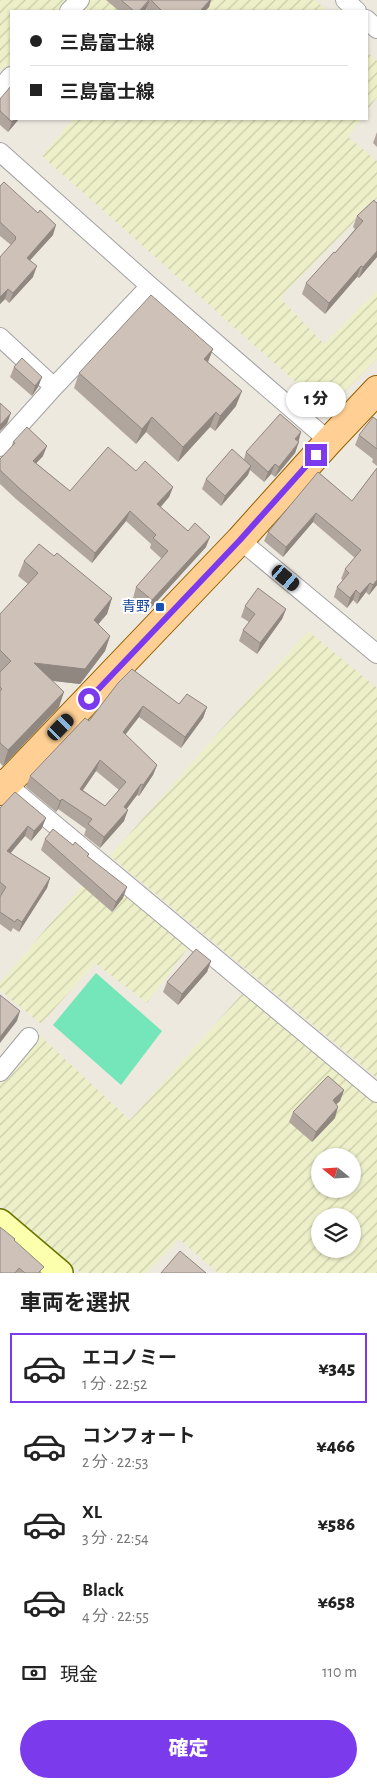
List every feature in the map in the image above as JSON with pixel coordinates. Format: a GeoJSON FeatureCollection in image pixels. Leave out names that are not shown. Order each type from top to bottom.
{"type":"FeatureCollection","features":[{"type":"Feature","properties":{"kind":"main road"},"geometry":{"type":"LineString","coordinates":[[2,785],[240,540],[328,441],[377,390]]}},
{"type":"Feature","properties":{"kind":"street"},"geometry":{"type":"LineString","coordinates":[[71,10],[80,0]]}},
{"type":"Feature","properties":{"kind":"street"},"geometry":{"type":"LineString","coordinates":[[345,0],[356,10]]}},
{"type":"Feature","properties":{"kind":"street"},"geometry":{"type":"LineString","coordinates":[[0,89],[10,77]]}},
{"type":"Feature","properties":{"kind":"street"},"geometry":{"type":"LineString","coordinates":[[0,152],[328,441]]}},
{"type":"Feature","properties":{"kind":"street"},"geometry":{"type":"LineString","coordinates":[[0,447],[150,286]]}},
{"type":"Feature","properties":{"kind":"street"},"geometry":{"type":"LineString","coordinates":[[0,337],[54,387]]}},
{"type":"Feature","properties":{"kind":"street"},"geometry":{"type":"LineString","coordinates":[[240,540],[377,654]]}},
{"type":"Feature","properties":{"kind":"street"},"geometry":{"type":"LineString","coordinates":[[2,785],[377,1093]]}},
{"type":"Feature","properties":{"kind":"street"},"geometry":{"type":"LineString","coordinates":[[0,1072],[29,1037]]}},
{"type":"Feature","properties":{"kind":"street"},"geometry":{"type":"LineString","coordinates":[[0,1222],[60,1273]]}},
{"type":"Feature","properties":{"kind":"green space"},"geometry":{"type":"Polygon","coordinates":[[[0,0],[66,0],[57,10],[10,10],[10,63],[4,70],[0,67],[0,0]]]}},
{"type":"Feature","properties":{"kind":"green space"},"geometry":{"type":"Polygon","coordinates":[[[86,0],[315,0],[326,10],[76,10],[86,0]]]}},
{"type":"Feature","properties":{"kind":"green space"},"geometry":{"type":"Polygon","coordinates":[[[368,53],[377,61],[377,97],[368,109],[368,53]]]}},
{"type":"Feature","properties":{"kind":"green space"},"geometry":{"type":"Polygon","coordinates":[[[72,120],[360,120],[348,137],[377,161],[377,198],[280,298],[324,344],[377,290],[377,359],[327,410],[42,156],[72,120]]]}},
{"type":"Feature","properties":{"kind":"green space"},"geometry":{"type":"Polygon","coordinates":[[[308,631],[377,688],[377,1078],[110,856],[308,631]]]}},
{"type":"Feature","properties":{"kind":"green space"},"geometry":{"type":"Polygon","coordinates":[[[98,867],[190,945],[147,1003],[95,963],[41,1024],[0,990],[0,983],[98,867]]]}},
{"type":"Feature","properties":{"kind":"green space"},"geometry":{"type":"Polygon","coordinates":[[[96,973],[162,1031],[121,1085],[53,1025],[96,973]]]}},
{"type":"Feature","properties":{"kind":"green space"},"geometry":{"type":"Polygon","coordinates":[[[249,986],[377,1093],[377,1273],[218,1273],[179,1239],[146,1273],[81,1273],[0,1205],[0,1079],[38,1034],[130,1120],[249,986]]]}},
{"type":"Feature","properties":{"kind":"building"},"geometry":{"type":"Polygon","coordinates":[[[121,0],[149,0],[140,10],[133,10],[121,0]]]}},
{"type":"Feature","properties":{"kind":"building"},"geometry":{"type":"Polygon","coordinates":[[[151,0],[210,0],[201,10],[161,10],[151,0]]]}},
{"type":"Feature","properties":{"kind":"building"},"geometry":{"type":"Polygon","coordinates":[[[10,87],[10,120],[14,120],[12,122],[0,111],[0,99],[10,87]]]}},
{"type":"Feature","properties":{"kind":"building"},"geometry":{"type":"Polygon","coordinates":[[[4,182],[38,213],[40,210],[56,225],[27,258],[37,266],[13,293],[8,289],[0,297],[0,257],[16,239],[0,222],[0,186],[4,182]]]}},
{"type":"Feature","properties":{"kind":"building"},"geometry":{"type":"Polygon","coordinates":[[[374,200],[377,202],[377,251],[363,267],[361,266],[329,303],[306,283],[363,221],[357,216],[374,200]]]}},
{"type":"Feature","properties":{"kind":"building"},"geometry":{"type":"Polygon","coordinates":[[[151,295],[213,349],[204,359],[242,391],[220,416],[216,412],[183,447],[152,417],[142,429],[79,373],[151,295]]]}},
{"type":"Feature","properties":{"kind":"building"},"geometry":{"type":"Polygon","coordinates":[[[22,358],[42,377],[35,386],[14,367],[22,358]]]}},
{"type":"Feature","properties":{"kind":"building"},"geometry":{"type":"Polygon","coordinates":[[[0,403],[11,413],[0,425],[0,403]]]}},
{"type":"Feature","properties":{"kind":"building"},"geometry":{"type":"Polygon","coordinates":[[[280,414],[301,432],[295,439],[299,442],[279,467],[275,464],[268,472],[246,452],[280,414]]]}},
{"type":"Feature","properties":{"kind":"building"},"geometry":{"type":"Polygon","coordinates":[[[373,417],[377,420],[377,449],[359,435],[373,417]]]}},
{"type":"Feature","properties":{"kind":"building"},"geometry":{"type":"Polygon","coordinates":[[[27,427],[47,446],[33,461],[70,491],[108,447],[136,471],[145,461],[173,487],[157,504],[188,531],[195,523],[210,537],[152,600],[136,587],[168,551],[153,538],[156,535],[130,511],[95,553],[0,470],[0,459],[27,427]]]}},
{"type":"Feature","properties":{"kind":"building"},"geometry":{"type":"Polygon","coordinates":[[[232,449],[251,466],[225,496],[206,479],[232,449]]]}},
{"type":"Feature","properties":{"kind":"building"},"geometry":{"type":"Polygon","coordinates":[[[377,468],[377,580],[373,585],[370,583],[360,594],[356,590],[350,598],[337,587],[349,573],[345,569],[361,550],[316,513],[286,547],[268,532],[318,472],[352,501],[377,468]]]}},
{"type":"Feature","properties":{"kind":"building"},"geometry":{"type":"Polygon","coordinates":[[[39,544],[54,556],[57,553],[112,598],[94,620],[110,636],[85,669],[34,663],[64,692],[8,750],[0,743],[0,691],[2,689],[0,687],[0,672],[11,661],[0,650],[0,614],[38,573],[24,561],[39,544]]]}},
{"type":"Feature","properties":{"kind":"building"},"geometry":{"type":"Polygon","coordinates":[[[258,588],[286,609],[260,643],[243,630],[255,614],[245,606],[258,588]]]}},
{"type":"Feature","properties":{"kind":"building"},"geometry":{"type":"Polygon","coordinates":[[[132,669],[179,704],[187,694],[207,707],[185,737],[143,706],[123,732],[157,765],[124,807],[128,810],[104,837],[88,824],[92,819],[62,799],[60,801],[30,776],[85,718],[89,721],[118,683],[132,669]],[[100,760],[80,789],[105,806],[126,782],[100,760]]]}},
{"type":"Feature","properties":{"kind":"building"},"geometry":{"type":"Polygon","coordinates":[[[15,792],[46,818],[34,831],[28,826],[7,851],[50,878],[22,922],[17,919],[15,922],[0,912],[0,897],[6,887],[0,882],[0,808],[15,792]]]}},
{"type":"Feature","properties":{"kind":"building"},"geometry":{"type":"Polygon","coordinates":[[[53,829],[73,845],[75,842],[89,854],[87,856],[127,887],[116,902],[45,839],[53,829]]]}},
{"type":"Feature","properties":{"kind":"building"},"geometry":{"type":"Polygon","coordinates":[[[196,949],[211,961],[182,994],[167,982],[196,949]]]}},
{"type":"Feature","properties":{"kind":"building"},"geometry":{"type":"Polygon","coordinates":[[[0,995],[20,1011],[0,1037],[0,995]]]}},
{"type":"Feature","properties":{"kind":"building"},"geometry":{"type":"Polygon","coordinates":[[[328,1076],[344,1090],[333,1100],[338,1107],[316,1132],[293,1112],[328,1076]]]}},
{"type":"Feature","properties":{"kind":"building"},"geometry":{"type":"Polygon","coordinates":[[[0,1227],[44,1267],[38,1273],[25,1273],[19,1268],[15,1273],[0,1273],[0,1227]]]}},
{"type":"Feature","properties":{"kind":"building"},"geometry":{"type":"Polygon","coordinates":[[[180,1251],[206,1273],[161,1273],[180,1251]]]}},
{"type":"Feature","properties":{"kind":"place","name":"青野"},"geometry":{"type":"Point","coordinates":[160,607]}},
{"type":"Feature","properties":{"kind":"route"},"geometry":{"type":"LineString","coordinates":[[89,699],[240,540],[316,455]]}}]}
